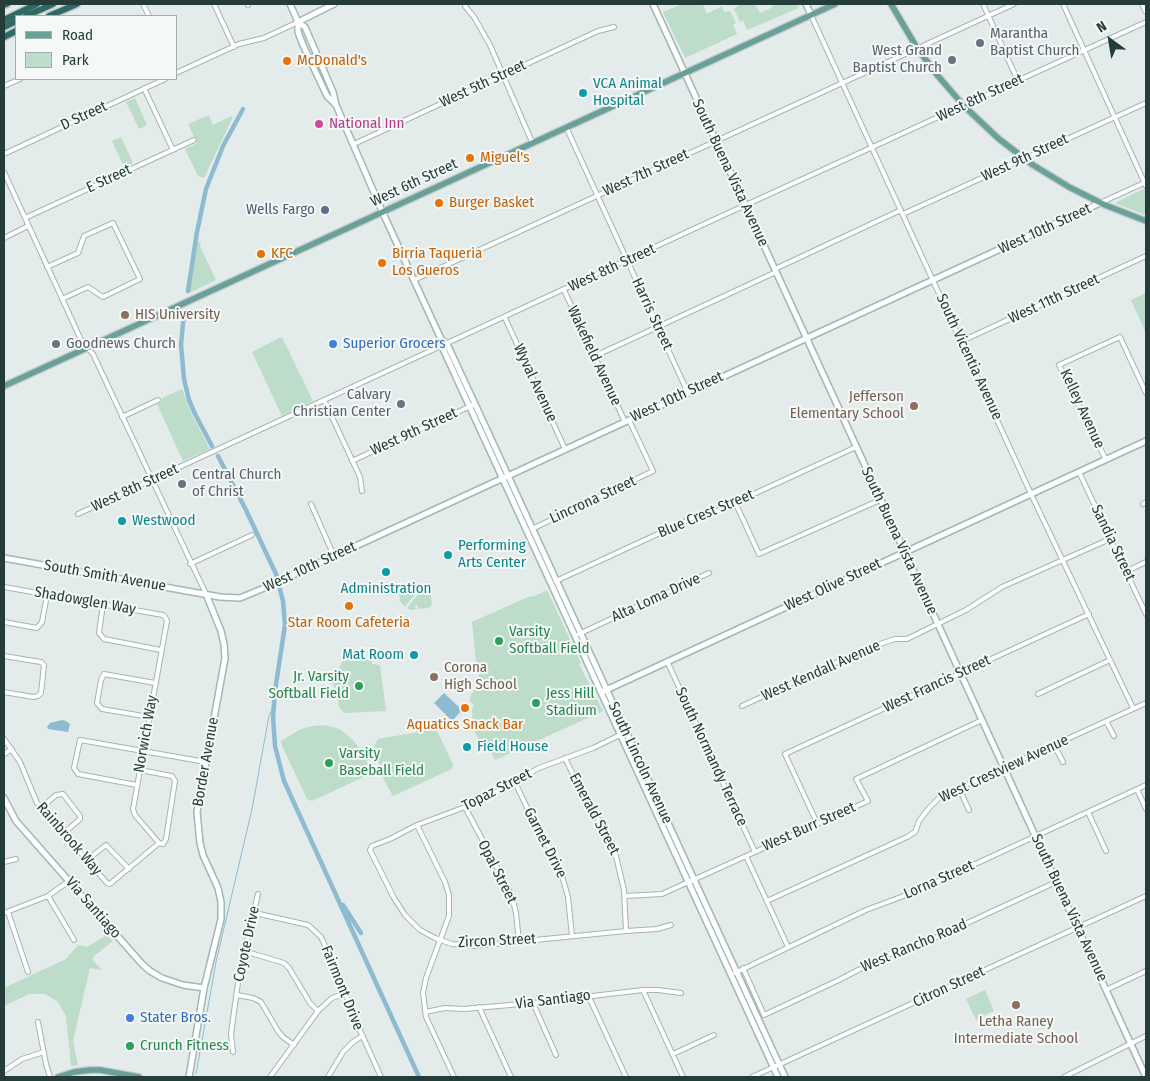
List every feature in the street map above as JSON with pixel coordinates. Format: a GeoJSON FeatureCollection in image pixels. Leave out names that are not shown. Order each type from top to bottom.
{"type":"FeatureCollection","features":[{"type":"Feature","properties":{"kind":"highway"},"geometry":{"type":"LineString","coordinates":[[4,20],[37,4]]}},
{"type":"Feature","properties":{"kind":"highway"},"geometry":{"type":"LineString","coordinates":[[28,15],[53,4]]}},
{"type":"Feature","properties":{"kind":"highway"},"geometry":{"type":"LineString","coordinates":[[51,15],[77,4]]}},
{"type":"Feature","properties":{"kind":"main road","name":"West 6th Street"},"geometry":{"type":"LineString","coordinates":[[4,386],[835,4]]}},
{"type":"Feature","properties":{"kind":"main road"},"geometry":{"type":"LineString","coordinates":[[891,4],[917,48],[938,76],[964,106],[992,133],[1024,158],[1069,188],[1100,203],[1146,221]]}},
{"type":"Feature","properties":{"kind":"main road"},"geometry":{"type":"LineString","coordinates":[[58,1077],[74,1072],[100,1070],[139,1077]]}},
{"type":"Feature","properties":{"kind":"street"},"geometry":{"type":"LineString","coordinates":[[214,4],[234,47]]}},
{"type":"Feature","properties":{"kind":"street","name":"South Lincoln Avenue"},"geometry":{"type":"LineString","coordinates":[[290,4],[298,22],[298,32],[303,45],[327,96],[336,105]]}},
{"type":"Feature","properties":{"kind":"street"},"geometry":{"type":"LineString","coordinates":[[178,72],[234,47],[264,38],[334,4]]}},
{"type":"Feature","properties":{"kind":"street","name":"South Buena Vista Avenue"},"geometry":{"type":"LineString","coordinates":[[653,4],[1146,1077]]}},
{"type":"Feature","properties":{"kind":"street","name":"South Vicentia Avenue"},"geometry":{"type":"LineString","coordinates":[[806,4],[1031,494],[1133,708]]}},
{"type":"Feature","properties":{"kind":"street"},"geometry":{"type":"LineString","coordinates":[[983,4],[1018,81]]}},
{"type":"Feature","properties":{"kind":"street","name":"West 7th Street"},"geometry":{"type":"LineString","coordinates":[[414,280],[1014,4]]}},
{"type":"Feature","properties":{"kind":"street"},"geometry":{"type":"LineString","coordinates":[[1063,4],[1146,184]]}},
{"type":"Feature","properties":{"kind":"street"},"geometry":{"type":"LineString","coordinates":[[1142,4],[1146,12]]}},
{"type":"Feature","properties":{"kind":"street"},"geometry":{"type":"LineString","coordinates":[[465,6],[474,17],[490,45],[532,142]]}},
{"type":"Feature","properties":{"kind":"street","name":"South Lincoln Avenue"},"geometry":{"type":"LineString","coordinates":[[298,22],[305,27],[333,92],[336,105],[382,211],[777,1066],[785,1077]]}},
{"type":"Feature","properties":{"kind":"street","name":"West 8th Street"},"geometry":{"type":"LineString","coordinates":[[78,514],[444,344],[505,318],[745,205],[1146,22]]}},
{"type":"Feature","properties":{"kind":"street","name":"West 5th Street"},"geometry":{"type":"LineString","coordinates":[[354,144],[598,31],[614,27]]}},
{"type":"Feature","properties":{"kind":"street"},"geometry":{"type":"LineString","coordinates":[[4,86],[18,80]]}},
{"type":"Feature","properties":{"kind":"street","name":"D Street"},"geometry":{"type":"LineString","coordinates":[[4,154],[163,80]]}},
{"type":"Feature","properties":{"kind":"street"},"geometry":{"type":"LineString","coordinates":[[144,88],[172,150]]}},
{"type":"Feature","properties":{"kind":"street","name":"West 9th Street"},"geometry":{"type":"LineString","coordinates":[[595,356],[775,270],[1146,102]]}},
{"type":"Feature","properties":{"kind":"street","name":"Harris Street"},"geometry":{"type":"LineString","coordinates":[[566,127],[688,393]]}},
{"type":"Feature","properties":{"kind":"street","name":"E Street"},"geometry":{"type":"LineString","coordinates":[[25,218],[194,140]]}},
{"type":"Feature","properties":{"kind":"street"},"geometry":{"type":"LineString","coordinates":[[4,172],[82,342],[93,354],[190,564],[206,594]]}},
{"type":"Feature","properties":{"kind":"street","name":"West 10th Street"},"geometry":{"type":"LineString","coordinates":[[206,594],[240,598],[275,583],[1100,203],[1146,184]]}},
{"type":"Feature","properties":{"kind":"street"},"geometry":{"type":"LineString","coordinates":[[47,267],[78,253],[84,236],[113,223],[140,279],[103,297],[88,286],[62,299]]}},
{"type":"Feature","properties":{"kind":"street"},"geometry":{"type":"LineString","coordinates":[[4,238],[28,226]]}},
{"type":"Feature","properties":{"kind":"street","name":"West 11th Street"},"geometry":{"type":"LineString","coordinates":[[962,341],[1146,256]]}},
{"type":"Feature","properties":{"kind":"street","name":"Wakefield Avenue"},"geometry":{"type":"LineString","coordinates":[[564,290],[653,471]]}},
{"type":"Feature","properties":{"kind":"street","name":"Wyval Avenue"},"geometry":{"type":"LineString","coordinates":[[505,318],[565,449]]}},
{"type":"Feature","properties":{"kind":"street","name":"Kelley Avenue"},"geometry":{"type":"LineString","coordinates":[[1106,460],[1059,364],[1120,337],[1146,393]]}},
{"type":"Feature","properties":{"kind":"street"},"geometry":{"type":"LineString","coordinates":[[122,417],[158,400]]}},
{"type":"Feature","properties":{"kind":"street"},"geometry":{"type":"LineString","coordinates":[[324,400],[360,477],[362,491]]}},
{"type":"Feature","properties":{"kind":"street","name":"West 9th Street"},"geometry":{"type":"LineString","coordinates":[[352,461],[472,405]]}},
{"type":"Feature","properties":{"kind":"street","name":"West Olive Street"},"geometry":{"type":"LineString","coordinates":[[603,691],[1146,442]]}},
{"type":"Feature","properties":{"kind":"street","name":"Blue Crest Street"},"geometry":{"type":"LineString","coordinates":[[556,581],[701,514],[708,514],[856,447]]}},
{"type":"Feature","properties":{"kind":"street","name":"Lincrona Street"},"geometry":{"type":"LineString","coordinates":[[532,529],[653,471]]}},
{"type":"Feature","properties":{"kind":"street","name":"Sandia Street"},"geometry":{"type":"LineString","coordinates":[[1079,472],[1146,614]]}},
{"type":"Feature","properties":{"kind":"street","name":"South Lincoln Avenue"},"geometry":{"type":"LineString","coordinates":[[505,476],[556,581],[578,635]]}},
{"type":"Feature","properties":{"kind":"street"},"geometry":{"type":"LineString","coordinates":[[735,502],[759,554],[880,500]]}},
{"type":"Feature","properties":{"kind":"street"},"geometry":{"type":"LineString","coordinates":[[310,504],[334,556]]}},
{"type":"Feature","properties":{"kind":"street"},"geometry":{"type":"LineString","coordinates":[[190,564],[252,536]]}},
{"type":"Feature","properties":{"kind":"street","name":"West Kendall Avenue"},"geometry":{"type":"LineString","coordinates":[[742,706],[868,648],[895,640],[907,639],[966,610],[1002,587],[1110,539]]}},
{"type":"Feature","properties":{"kind":"street","name":"South Smith Avenue"},"geometry":{"type":"LineString","coordinates":[[4,558],[206,594]]}},
{"type":"Feature","properties":{"kind":"street"},"geometry":{"type":"LineString","coordinates":[[1126,571],[1146,562]]}},
{"type":"Feature","properties":{"kind":"street","name":"Alta Loma Drive"},"geometry":{"type":"LineString","coordinates":[[578,635],[709,573]]}},
{"type":"Feature","properties":{"kind":"street","name":"Shadowglen Way"},"geometry":{"type":"LineString","coordinates":[[4,587],[163,615],[165,617]]}},
{"type":"Feature","properties":{"kind":"street"},"geometry":{"type":"LineString","coordinates":[[4,622],[37,628],[42,622],[47,594]]}},
{"type":"Feature","properties":{"kind":"street","name":"Border Avenue"},"geometry":{"type":"LineString","coordinates":[[189,1077],[204,988],[221,919],[221,902],[218,888],[203,855],[197,812],[225,658],[221,631],[206,594]]}},
{"type":"Feature","properties":{"kind":"street"},"geometry":{"type":"LineString","coordinates":[[103,604],[99,633],[104,639],[162,650]]}},
{"type":"Feature","properties":{"kind":"street","name":"West Francis Street"},"geometry":{"type":"LineString","coordinates":[[817,824],[785,754],[1089,614]]}},
{"type":"Feature","properties":{"kind":"street","name":"Norwich Way"},"geometry":{"type":"LineString","coordinates":[[159,843],[133,812],[167,621],[165,617]]}},
{"type":"Feature","properties":{"kind":"street"},"geometry":{"type":"LineString","coordinates":[[4,656],[41,662],[44,665],[41,693],[38,696],[33,697],[4,692]]}},
{"type":"Feature","properties":{"kind":"street"},"geometry":{"type":"LineString","coordinates":[[1038,694],[1110,660]]}},
{"type":"Feature","properties":{"kind":"street","name":"South Normandy Terrace"},"geometry":{"type":"LineString","coordinates":[[666,661],[755,852]]}},
{"type":"Feature","properties":{"kind":"street"},"geometry":{"type":"LineString","coordinates":[[149,717],[102,709],[97,703],[100,680],[104,674],[155,683]]}},
{"type":"Feature","properties":{"kind":"street","name":"West Crestview Avenue"},"geometry":{"type":"LineString","coordinates":[[767,901],[907,837],[915,832],[919,821],[940,797],[1146,703]]}},
{"type":"Feature","properties":{"kind":"street","name":"West Burr Street"},"geometry":{"type":"LineString","coordinates":[[625,896],[662,894],[868,801],[856,779],[982,720]]}},
{"type":"Feature","properties":{"kind":"street"},"geometry":{"type":"LineString","coordinates":[[1106,721],[1114,736]]}},
{"type":"Feature","properties":{"kind":"street","name":"Topaz Street"},"geometry":{"type":"LineString","coordinates":[[370,850],[372,846],[390,839],[417,824],[465,807],[539,768],[593,748],[623,733]]}},
{"type":"Feature","properties":{"kind":"street","name":"Rainbrook Way"},"geometry":{"type":"LineString","coordinates":[[4,739],[20,762],[34,798],[41,808],[107,883],[110,884],[129,869]]}},
{"type":"Feature","properties":{"kind":"street"},"geometry":{"type":"LineString","coordinates":[[137,785],[78,774],[74,768],[80,740],[206,762]]}},
{"type":"Feature","properties":{"kind":"street"},"geometry":{"type":"LineString","coordinates":[[1054,745],[1063,762]]}},
{"type":"Feature","properties":{"kind":"street"},"geometry":{"type":"LineString","coordinates":[[4,754],[12,749]]}},
{"type":"Feature","properties":{"kind":"street","name":"Emerald Street"},"geometry":{"type":"LineString","coordinates":[[565,758],[582,793],[612,844],[621,871],[625,896],[626,930]]}},
{"type":"Feature","properties":{"kind":"street"},"geometry":{"type":"LineString","coordinates":[[87,860],[106,845],[129,869],[159,843],[163,844],[166,839],[175,782],[172,776],[140,770]]}},
{"type":"Feature","properties":{"kind":"street","name":"Garnet Drive"},"geometry":{"type":"LineString","coordinates":[[515,782],[561,872],[568,898],[572,936]]}},
{"type":"Feature","properties":{"kind":"street","name":"Lorna Street"},"geometry":{"type":"LineString","coordinates":[[734,973],[884,903],[917,892],[1146,785]]}},
{"type":"Feature","properties":{"kind":"street"},"geometry":{"type":"LineString","coordinates":[[959,788],[969,810]]}},
{"type":"Feature","properties":{"kind":"street"},"geometry":{"type":"LineString","coordinates":[[1137,789],[1146,809]]}},
{"type":"Feature","properties":{"kind":"street"},"geometry":{"type":"LineString","coordinates":[[41,808],[56,795],[63,794],[80,816],[80,819],[64,833]]}},
{"type":"Feature","properties":{"kind":"street","name":"Via Santiago"},"geometry":{"type":"LineString","coordinates":[[4,798],[16,821],[142,964],[162,978],[176,983],[204,988]]}},
{"type":"Feature","properties":{"kind":"street","name":"Opal Street"},"geometry":{"type":"LineString","coordinates":[[465,807],[512,896],[516,913],[518,941]]}},
{"type":"Feature","properties":{"kind":"street"},"geometry":{"type":"LineString","coordinates":[[1088,812],[1106,851]]}},
{"type":"Feature","properties":{"kind":"street"},"geometry":{"type":"LineString","coordinates":[[417,824],[445,882],[449,895],[449,916],[426,978],[423,993],[424,1012],[454,1077]]}},
{"type":"Feature","properties":{"kind":"street","name":"Zircon Street"},"geometry":{"type":"LineString","coordinates":[[370,850],[394,898],[406,915],[420,930],[452,944],[465,946],[626,930],[657,929],[671,925]]}},
{"type":"Feature","properties":{"kind":"street"},"geometry":{"type":"LineString","coordinates":[[746,856],[788,947]]}},
{"type":"Feature","properties":{"kind":"street"},"geometry":{"type":"LineString","coordinates":[[4,862],[16,859]]}},
{"type":"Feature","properties":{"kind":"street"},"geometry":{"type":"LineString","coordinates":[[28,972],[6,913],[48,896],[69,881]]}},
{"type":"Feature","properties":{"kind":"street","name":"West Rancho Road"},"geometry":{"type":"LineString","coordinates":[[743,968],[764,1015],[887,955],[926,942],[1056,882]]}},
{"type":"Feature","properties":{"kind":"street","name":"Coyote Drive"},"geometry":{"type":"LineString","coordinates":[[233,1052],[231,1034],[237,995],[244,951],[258,894]]}},
{"type":"Feature","properties":{"kind":"street"},"geometry":{"type":"LineString","coordinates":[[48,896],[74,940]]}},
{"type":"Feature","properties":{"kind":"street","name":"Citron Street"},"geometry":{"type":"LineString","coordinates":[[752,1077],[1146,896]]}},
{"type":"Feature","properties":{"kind":"street","name":"Fairmont Drive"},"geometry":{"type":"LineString","coordinates":[[254,913],[308,925],[321,936],[346,993],[362,1036],[382,1077]]}},
{"type":"Feature","properties":{"kind":"street"},"geometry":{"type":"LineString","coordinates":[[244,951],[284,963],[310,1003],[318,1011]]}},
{"type":"Feature","properties":{"kind":"street"},"geometry":{"type":"LineString","coordinates":[[1106,990],[1146,971]]}},
{"type":"Feature","properties":{"kind":"street"},"geometry":{"type":"LineString","coordinates":[[643,990],[683,1077]]}},
{"type":"Feature","properties":{"kind":"street","name":"Via Santiago"},"geometry":{"type":"LineString","coordinates":[[424,1012],[445,1008],[533,1003],[643,990],[681,993]]}},
{"type":"Feature","properties":{"kind":"street"},"geometry":{"type":"LineString","coordinates":[[270,1077],[318,1011],[332,998],[346,993]]}},
{"type":"Feature","properties":{"kind":"street"},"geometry":{"type":"LineString","coordinates":[[237,995],[254,998],[260,1002],[283,1038],[294,1045]]}},
{"type":"Feature","properties":{"kind":"street"},"geometry":{"type":"LineString","coordinates":[[588,996],[626,1077]]}},
{"type":"Feature","properties":{"kind":"street"},"geometry":{"type":"LineString","coordinates":[[533,1003],[556,1055]]}},
{"type":"Feature","properties":{"kind":"street"},"geometry":{"type":"LineString","coordinates":[[479,1007],[511,1077]]}},
{"type":"Feature","properties":{"kind":"street"},"geometry":{"type":"LineString","coordinates":[[38,1022],[50,1077]]}},
{"type":"Feature","properties":{"kind":"street"},"geometry":{"type":"LineString","coordinates":[[673,1054],[714,1035]]}},
{"type":"Feature","properties":{"kind":"street"},"geometry":{"type":"LineString","coordinates":[[328,1077],[344,1052],[362,1036]]}},
{"type":"Feature","properties":{"kind":"street"},"geometry":{"type":"LineString","coordinates":[[1064,1077],[1074,1075],[1146,1036]]}},
{"type":"Feature","properties":{"kind":"street"},"geometry":{"type":"LineString","coordinates":[[4,1071],[22,1059],[44,1052]]}},
{"type":"Feature","properties":{"kind":"street","name":"South Lincoln Avenue"},"geometry":{"type":"LineString","coordinates":[[777,1066],[778,1077]]}},
{"type":"Feature","properties":{"kind":"green space"},"geometry":{"type":"Polygon","coordinates":[[[682,4],[703,4],[707,14],[722,6],[724,12],[730,11],[736,23],[733,25],[737,34],[685,58],[663,12],[682,4]]]}},
{"type":"Feature","properties":{"kind":"green space"},"geometry":{"type":"Polygon","coordinates":[[[740,4],[755,4],[760,13],[775,4],[797,4],[799,8],[747,30],[743,20],[740,22],[734,9],[740,4]]]}},
{"type":"Feature","properties":{"kind":"green space"},"geometry":{"type":"Polygon","coordinates":[[[135,98],[147,125],[139,129],[126,102],[135,98]]]}},
{"type":"Feature","properties":{"kind":"green space"},"geometry":{"type":"Polygon","coordinates":[[[209,115],[213,125],[231,116],[233,117],[204,178],[198,176],[185,149],[197,143],[188,124],[209,115]]]}},
{"type":"Feature","properties":{"kind":"green space"},"geometry":{"type":"Polygon","coordinates":[[[121,137],[133,163],[124,167],[112,141],[121,137]]]}},
{"type":"Feature","properties":{"kind":"green space"},"geometry":{"type":"Polygon","coordinates":[[[1145,188],[1146,215],[1115,203],[1145,188]]]}},
{"type":"Feature","properties":{"kind":"green space"},"geometry":{"type":"Polygon","coordinates":[[[197,242],[201,242],[200,246],[216,280],[189,293],[197,242]]]}},
{"type":"Feature","properties":{"kind":"green space"},"geometry":{"type":"Polygon","coordinates":[[[1146,293],[1146,333],[1131,300],[1146,293]]]}},
{"type":"Feature","properties":{"kind":"green space"},"geometry":{"type":"Polygon","coordinates":[[[281,337],[313,401],[282,416],[252,352],[281,337]]]}},
{"type":"Feature","properties":{"kind":"green space"},"geometry":{"type":"Polygon","coordinates":[[[182,389],[192,415],[210,449],[183,461],[157,404],[162,402],[162,398],[182,389]]]}},
{"type":"Feature","properties":{"kind":"green space"},"geometry":{"type":"Polygon","coordinates":[[[414,582],[419,589],[405,607],[400,601],[398,585],[414,582]]]}},
{"type":"Feature","properties":{"kind":"green space"},"geometry":{"type":"Polygon","coordinates":[[[423,588],[430,590],[432,605],[428,608],[417,609],[418,606],[416,605],[416,609],[410,610],[407,608],[423,588]]]}},
{"type":"Feature","properties":{"kind":"green space","name":"Jess Hill Stadium"},"geometry":{"type":"Polygon","coordinates":[[[547,590],[581,663],[579,664],[603,711],[495,760],[490,750],[484,753],[473,729],[472,710],[474,705],[470,701],[471,695],[480,682],[477,680],[479,675],[476,667],[478,662],[476,663],[472,622],[547,590]]]}},
{"type":"Feature","properties":{"kind":"green space","name":"Jr. Varsity Softball Field"},"geometry":{"type":"Polygon","coordinates":[[[360,658],[372,661],[372,664],[380,665],[386,711],[344,713],[339,707],[337,692],[332,682],[343,660],[360,658]]]}},
{"type":"Feature","properties":{"kind":"green space","name":"Varsity Baseball Field"},"geometry":{"type":"Polygon","coordinates":[[[324,725],[340,729],[352,739],[362,751],[372,773],[312,801],[307,799],[281,741],[301,729],[324,725]]]}},
{"type":"Feature","properties":{"kind":"green space"},"geometry":{"type":"Polygon","coordinates":[[[436,729],[453,764],[452,769],[393,796],[383,778],[374,746],[378,739],[436,729]]]}},
{"type":"Feature","properties":{"kind":"green space"},"geometry":{"type":"Polygon","coordinates":[[[107,935],[113,941],[94,956],[93,960],[102,970],[90,968],[73,1041],[78,1065],[71,1066],[66,1016],[58,1002],[45,994],[29,994],[4,1006],[4,988],[66,959],[78,945],[87,947],[107,935]]]}},
{"type":"Feature","properties":{"kind":"green space"},"geometry":{"type":"Polygon","coordinates":[[[985,990],[994,1011],[976,1020],[966,999],[985,990]]]}},
{"type":"Feature","properties":{"kind":"water"},"geometry":{"type":"Polygon","coordinates":[[[444,693],[462,710],[452,721],[434,703],[444,693]]]}},
{"type":"Feature","properties":{"kind":"water"},"geometry":{"type":"Polygon","coordinates":[[[62,720],[70,724],[68,732],[48,729],[47,727],[50,723],[62,720]]]}},
{"type":"Feature","properties":{"kind":"waterway"},"geometry":{"type":"LineString","coordinates":[[188,291],[206,189],[223,146],[243,109]]}},
{"type":"Feature","properties":{"kind":"waterway"},"geometry":{"type":"LineString","coordinates":[[184,314],[181,344],[184,379],[189,400],[212,446]]}},
{"type":"Feature","properties":{"kind":"waterway"},"geometry":{"type":"LineString","coordinates":[[218,456],[276,574],[283,601],[285,625],[273,717],[275,746],[284,781],[419,1077]]}},
{"type":"Feature","properties":{"kind":"waterway"},"geometry":{"type":"LineString","coordinates":[[196,1074],[216,962],[252,809],[269,716],[274,705]]}},
{"type":"Feature","properties":{"kind":"waterway"},"geometry":{"type":"LineString","coordinates":[[343,905],[361,933]]}},
{"type":"Feature","properties":{"kind":"place","name":"Marantha Baptist Church"},"geometry":{"type":"Point","coordinates":[980,43]}},
{"type":"Feature","properties":{"kind":"place","name":"West Grand Baptist Church"},"geometry":{"type":"Point","coordinates":[952,60]}},
{"type":"Feature","properties":{"kind":"place","name":"McDonald's"},"geometry":{"type":"Point","coordinates":[287,61]}},
{"type":"Feature","properties":{"kind":"place","name":"VCA Animal Hospital"},"geometry":{"type":"Point","coordinates":[583,93]}},
{"type":"Feature","properties":{"kind":"place","name":"National Inn"},"geometry":{"type":"Point","coordinates":[319,124]}},
{"type":"Feature","properties":{"kind":"place","name":"Miguel's"},"geometry":{"type":"Point","coordinates":[470,158]}},
{"type":"Feature","properties":{"kind":"place","name":"Burger Basket"},"geometry":{"type":"Point","coordinates":[439,203]}},
{"type":"Feature","properties":{"kind":"place","name":"Wells Fargo"},"geometry":{"type":"Point","coordinates":[325,210]}},
{"type":"Feature","properties":{"kind":"place","name":"KFC"},"geometry":{"type":"Point","coordinates":[261,254]}},
{"type":"Feature","properties":{"kind":"place","name":"Birria Taqueria Los Gueros"},"geometry":{"type":"Point","coordinates":[382,263]}},
{"type":"Feature","properties":{"kind":"place","name":"HIS University"},"geometry":{"type":"Point","coordinates":[125,315]}},
{"type":"Feature","properties":{"kind":"place","name":"Goodnews Church"},"geometry":{"type":"Point","coordinates":[56,344]}},
{"type":"Feature","properties":{"kind":"place","name":"Superior Grocers"},"geometry":{"type":"Point","coordinates":[333,344]}},
{"type":"Feature","properties":{"kind":"place","name":"Calvary Christian Center"},"geometry":{"type":"Point","coordinates":[401,404]}},
{"type":"Feature","properties":{"kind":"place","name":"Jefferson Elementary School"},"geometry":{"type":"Point","coordinates":[914,406]}},
{"type":"Feature","properties":{"kind":"place","name":"Central Church of Christ"},"geometry":{"type":"Point","coordinates":[182,484]}},
{"type":"Feature","properties":{"kind":"place","name":"Westwood"},"geometry":{"type":"Point","coordinates":[122,521]}},
{"type":"Feature","properties":{"kind":"place","name":"Performing Arts Center"},"geometry":{"type":"Point","coordinates":[448,555]}},
{"type":"Feature","properties":{"kind":"place","name":"Administration"},"geometry":{"type":"Point","coordinates":[386,572]}},
{"type":"Feature","properties":{"kind":"place","name":"Star Room Cafeteria"},"geometry":{"type":"Point","coordinates":[349,606]}},
{"type":"Feature","properties":{"kind":"place","name":"Varsity Softball Field"},"geometry":{"type":"Point","coordinates":[499,641]}},
{"type":"Feature","properties":{"kind":"place","name":"Mat Room"},"geometry":{"type":"Point","coordinates":[414,655]}},
{"type":"Feature","properties":{"kind":"place","name":"Corona High School"},"geometry":{"type":"Point","coordinates":[434,677]}},
{"type":"Feature","properties":{"kind":"place","name":"Jr. Varsity Softball Field"},"geometry":{"type":"Point","coordinates":[359,686]}},
{"type":"Feature","properties":{"kind":"place","name":"Jess Hill Stadium"},"geometry":{"type":"Point","coordinates":[536,703]}},
{"type":"Feature","properties":{"kind":"place","name":"Aquatics Snack Bar"},"geometry":{"type":"Point","coordinates":[465,708]}},
{"type":"Feature","properties":{"kind":"place","name":"Field House"},"geometry":{"type":"Point","coordinates":[467,747]}},
{"type":"Feature","properties":{"kind":"place","name":"Varsity Baseball Field"},"geometry":{"type":"Point","coordinates":[329,763]}},
{"type":"Feature","properties":{"kind":"place","name":"Letha Raney Intermediate School"},"geometry":{"type":"Point","coordinates":[1016,1005]}},
{"type":"Feature","properties":{"kind":"place","name":"Stater Bros."},"geometry":{"type":"Point","coordinates":[130,1018]}},
{"type":"Feature","properties":{"kind":"place","name":"Crunch Fitness"},"geometry":{"type":"Point","coordinates":[130,1046]}}]}
